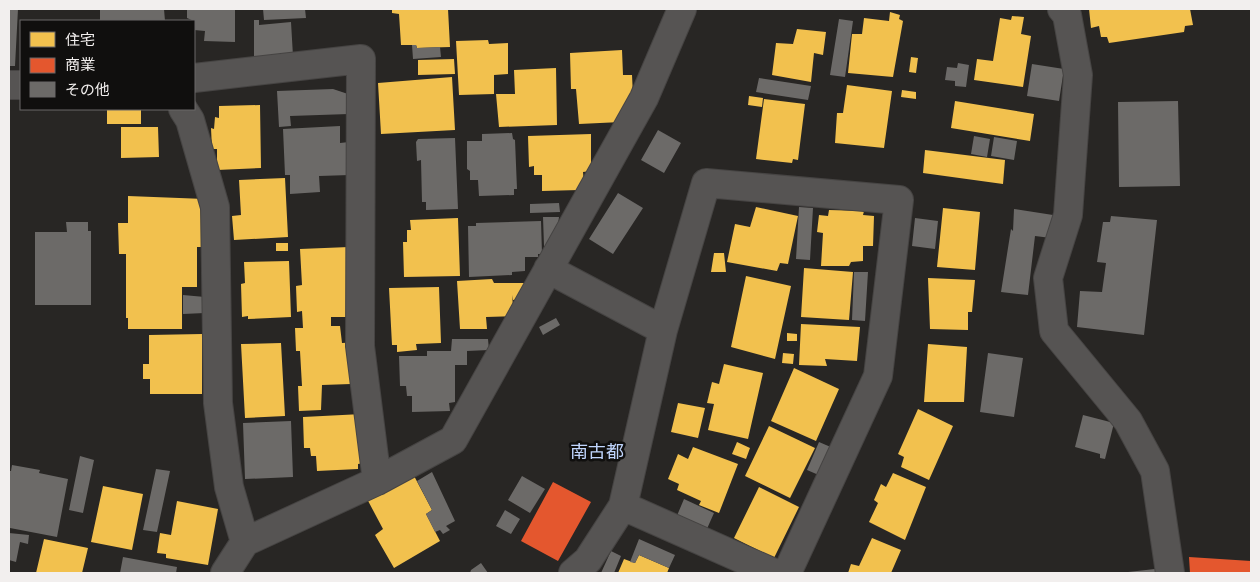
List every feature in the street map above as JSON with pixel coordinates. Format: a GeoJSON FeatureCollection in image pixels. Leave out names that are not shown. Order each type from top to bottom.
{"type":"FeatureCollection","features":[{"type":"Feature","properties":{"kind":"street"},"geometry":{"type":"LineString","coordinates":[[225,573],[245,542],[377,481],[453,440],[644,98],[682,9]]}},
{"type":"Feature","properties":{"kind":"street"},"geometry":{"type":"LineString","coordinates":[[1062,9],[1067,15],[1078,75],[1068,215],[1048,278],[1054,331],[1128,421],[1155,471],[1170,573]]}},
{"type":"Feature","properties":{"kind":"street"},"geometry":{"type":"LineString","coordinates":[[195,78],[361,59],[360,346],[377,481]]}},
{"type":"Feature","properties":{"kind":"street"},"geometry":{"type":"LineString","coordinates":[[185,110],[190,120],[215,207],[218,403],[229,487],[245,542]]}},
{"type":"Feature","properties":{"kind":"street"},"geometry":{"type":"LineString","coordinates":[[574,573],[588,560],[622,506],[663,330],[706,183],[898,200],[878,376],[787,573]]}},
{"type":"Feature","properties":{"kind":"street"},"geometry":{"type":"LineString","coordinates":[[548,269],[663,330]]}},
{"type":"Feature","properties":{"kind":"street"},"geometry":{"type":"LineString","coordinates":[[622,506],[774,573]]}},
{"type":"Feature","properties":{"kind":"building: 住宅"},"geometry":{"type":"Polygon","coordinates":[[[392,9],[448,9],[450,47],[417,48],[416,45],[401,45],[399,14],[392,13],[392,9]]]}},
{"type":"Feature","properties":{"kind":"building: 住宅"},"geometry":{"type":"Polygon","coordinates":[[[1089,9],[1190,9],[1193,25],[1185,26],[1184,32],[1109,43],[1107,37],[1101,37],[1099,26],[1091,28],[1089,9]]]}},
{"type":"Feature","properties":{"kind":"building: 住宅"},"geometry":{"type":"Polygon","coordinates":[[[890,12],[900,15],[899,19],[903,21],[893,77],[848,73],[852,34],[862,34],[864,18],[889,21],[890,12]]]}},
{"type":"Feature","properties":{"kind":"building: 住宅"},"geometry":{"type":"Polygon","coordinates":[[[1012,16],[1024,17],[1021,34],[1031,36],[1023,87],[974,80],[977,59],[993,61],[1000,18],[1011,20],[1012,16]]]}},
{"type":"Feature","properties":{"kind":"building: 住宅"},"geometry":{"type":"Polygon","coordinates":[[[797,29],[826,32],[823,55],[814,53],[811,82],[772,75],[776,43],[793,44],[797,29]]]}},
{"type":"Feature","properties":{"kind":"building: 住宅"},"geometry":{"type":"Polygon","coordinates":[[[488,40],[489,44],[508,43],[508,74],[494,75],[494,94],[459,95],[456,41],[488,40]]]}},
{"type":"Feature","properties":{"kind":"building: 住宅"},"geometry":{"type":"Polygon","coordinates":[[[622,50],[623,75],[632,75],[633,96],[628,97],[629,109],[622,109],[621,122],[579,124],[576,89],[571,89],[570,53],[622,50]]]}},
{"type":"Feature","properties":{"kind":"building: 住宅"},"geometry":{"type":"Polygon","coordinates":[[[911,57],[918,58],[916,73],[909,72],[911,57]]]}},
{"type":"Feature","properties":{"kind":"building: 住宅"},"geometry":{"type":"Polygon","coordinates":[[[454,59],[455,74],[418,75],[418,60],[454,59]]]}},
{"type":"Feature","properties":{"kind":"building: 住宅"},"geometry":{"type":"Polygon","coordinates":[[[556,68],[557,125],[499,127],[496,94],[515,94],[514,70],[556,68]]]}},
{"type":"Feature","properties":{"kind":"building: 住宅"},"geometry":{"type":"Polygon","coordinates":[[[452,77],[455,130],[381,134],[378,83],[452,77]]]}},
{"type":"Feature","properties":{"kind":"building: 住宅"},"geometry":{"type":"Polygon","coordinates":[[[847,85],[892,91],[884,148],[835,143],[837,113],[843,113],[847,85]]]}},
{"type":"Feature","properties":{"kind":"building: 住宅"},"geometry":{"type":"Polygon","coordinates":[[[902,90],[916,92],[916,99],[901,97],[902,90]]]}},
{"type":"Feature","properties":{"kind":"building: 住宅"},"geometry":{"type":"Polygon","coordinates":[[[749,96],[763,98],[762,107],[748,105],[749,96]]]}},
{"type":"Feature","properties":{"kind":"building: 住宅"},"geometry":{"type":"Polygon","coordinates":[[[764,99],[805,104],[798,160],[793,159],[792,163],[756,159],[764,99]]]}},
{"type":"Feature","properties":{"kind":"building: 住宅"},"geometry":{"type":"Polygon","coordinates":[[[955,101],[1034,114],[1030,141],[951,128],[955,101]]]}},
{"type":"Feature","properties":{"kind":"building: 住宅"},"geometry":{"type":"Polygon","coordinates":[[[260,105],[261,168],[217,170],[217,149],[212,149],[211,128],[214,129],[215,117],[219,118],[219,106],[260,105]]]}},
{"type":"Feature","properties":{"kind":"building: 住宅"},"geometry":{"type":"Polygon","coordinates":[[[107,110],[141,110],[141,124],[107,124],[107,110]]]}},
{"type":"Feature","properties":{"kind":"building: 住宅"},"geometry":{"type":"Polygon","coordinates":[[[121,127],[158,127],[159,157],[121,158],[121,127]]]}},
{"type":"Feature","properties":{"kind":"building: 住宅"},"geometry":{"type":"Polygon","coordinates":[[[591,134],[591,171],[583,172],[584,184],[579,185],[579,190],[542,191],[542,175],[534,175],[534,166],[529,167],[528,136],[591,134]]]}},
{"type":"Feature","properties":{"kind":"building: 住宅"},"geometry":{"type":"Polygon","coordinates":[[[925,150],[1005,160],[1003,184],[923,173],[925,150]]]}},
{"type":"Feature","properties":{"kind":"building: 住宅"},"geometry":{"type":"Polygon","coordinates":[[[285,178],[288,237],[234,240],[232,216],[241,215],[239,180],[285,178]]]}},
{"type":"Feature","properties":{"kind":"building: 住宅"},"geometry":{"type":"Polygon","coordinates":[[[128,196],[205,199],[204,247],[197,247],[197,287],[182,287],[182,329],[128,329],[128,318],[126,318],[126,254],[119,254],[118,223],[128,223],[128,196]]]}},
{"type":"Feature","properties":{"kind":"building: 住宅"},"geometry":{"type":"Polygon","coordinates":[[[756,207],[798,216],[788,264],[780,263],[777,271],[727,262],[735,224],[750,227],[756,207]]]}},
{"type":"Feature","properties":{"kind":"building: 住宅"},"geometry":{"type":"Polygon","coordinates":[[[943,208],[980,212],[975,270],[937,267],[943,208]]]}},
{"type":"Feature","properties":{"kind":"building: 住宅"},"geometry":{"type":"Polygon","coordinates":[[[829,210],[864,211],[863,215],[874,216],[873,246],[863,246],[863,261],[851,262],[849,266],[821,266],[823,233],[817,232],[819,215],[828,216],[829,210]]]}},
{"type":"Feature","properties":{"kind":"building: 住宅"},"geometry":{"type":"Polygon","coordinates":[[[458,218],[460,276],[404,277],[403,242],[407,242],[407,230],[411,230],[410,220],[458,218]]]}},
{"type":"Feature","properties":{"kind":"building: 住宅"},"geometry":{"type":"Polygon","coordinates":[[[276,243],[288,243],[288,251],[276,251],[276,243]]]}},
{"type":"Feature","properties":{"kind":"building: 住宅"},"geometry":{"type":"Polygon","coordinates":[[[349,247],[349,317],[331,317],[331,326],[340,326],[342,343],[360,342],[350,372],[351,384],[322,385],[321,410],[299,411],[298,386],[302,386],[300,351],[296,351],[295,328],[303,328],[302,311],[297,312],[296,286],[302,285],[300,249],[349,247]]]}},
{"type":"Feature","properties":{"kind":"building: 住宅"},"geometry":{"type":"Polygon","coordinates":[[[714,253],[724,253],[726,272],[711,272],[714,253]]]}},
{"type":"Feature","properties":{"kind":"building: 住宅"},"geometry":{"type":"Polygon","coordinates":[[[289,261],[291,317],[248,319],[248,316],[242,317],[241,284],[245,283],[244,262],[289,261]]]}},
{"type":"Feature","properties":{"kind":"building: 住宅"},"geometry":{"type":"Polygon","coordinates":[[[804,268],[853,272],[849,320],[801,317],[804,268]]]}},
{"type":"Feature","properties":{"kind":"building: 住宅"},"geometry":{"type":"Polygon","coordinates":[[[746,276],[791,286],[775,359],[731,347],[746,276]]]}},
{"type":"Feature","properties":{"kind":"building: 住宅"},"geometry":{"type":"Polygon","coordinates":[[[928,278],[975,280],[972,312],[968,312],[968,330],[930,329],[928,278]]]}},
{"type":"Feature","properties":{"kind":"building: 住宅"},"geometry":{"type":"Polygon","coordinates":[[[492,279],[494,283],[528,283],[521,299],[513,300],[512,295],[514,316],[486,317],[487,329],[460,329],[457,281],[492,279]]]}},
{"type":"Feature","properties":{"kind":"building: 住宅"},"geometry":{"type":"Polygon","coordinates":[[[439,287],[441,343],[416,344],[417,350],[397,352],[397,345],[392,345],[389,288],[439,287]]]}},
{"type":"Feature","properties":{"kind":"building: 住宅"},"geometry":{"type":"Polygon","coordinates":[[[801,324],[860,327],[857,361],[825,359],[827,366],[799,365],[801,324]]]}},
{"type":"Feature","properties":{"kind":"building: 住宅"},"geometry":{"type":"Polygon","coordinates":[[[787,333],[797,334],[797,341],[787,341],[787,333]]]}},
{"type":"Feature","properties":{"kind":"building: 住宅"},"geometry":{"type":"Polygon","coordinates":[[[202,334],[202,394],[150,394],[150,379],[143,379],[143,364],[149,364],[149,335],[202,334]]]}},
{"type":"Feature","properties":{"kind":"building: 住宅"},"geometry":{"type":"Polygon","coordinates":[[[281,343],[285,416],[245,418],[241,344],[281,343]]]}},
{"type":"Feature","properties":{"kind":"building: 住宅"},"geometry":{"type":"Polygon","coordinates":[[[928,344],[967,347],[964,402],[924,402],[928,344]]]}},
{"type":"Feature","properties":{"kind":"building: 住宅"},"geometry":{"type":"Polygon","coordinates":[[[783,353],[794,354],[793,364],[782,363],[783,353]]]}},
{"type":"Feature","properties":{"kind":"building: 住宅"},"geometry":{"type":"Polygon","coordinates":[[[724,364],[763,373],[748,439],[708,430],[714,404],[707,403],[712,382],[719,384],[724,364]]]}},
{"type":"Feature","properties":{"kind":"building: 住宅"},"geometry":{"type":"Polygon","coordinates":[[[794,368],[839,389],[816,441],[771,421],[794,368]]]}},
{"type":"Feature","properties":{"kind":"building: 住宅"},"geometry":{"type":"Polygon","coordinates":[[[678,403],[705,408],[698,438],[671,432],[678,403]]]}},
{"type":"Feature","properties":{"kind":"building: 住宅"},"geometry":{"type":"Polygon","coordinates":[[[918,409],[953,426],[929,480],[901,467],[904,457],[898,454],[918,409]]]}},
{"type":"Feature","properties":{"kind":"building: 住宅"},"geometry":{"type":"Polygon","coordinates":[[[362,414],[364,463],[358,464],[358,469],[317,471],[316,456],[311,456],[310,448],[304,448],[303,417],[362,414]]]}},
{"type":"Feature","properties":{"kind":"building: 住宅"},"geometry":{"type":"Polygon","coordinates":[[[769,426],[815,448],[790,498],[745,476],[769,426]]]}},
{"type":"Feature","properties":{"kind":"building: 住宅"},"geometry":{"type":"Polygon","coordinates":[[[737,442],[750,448],[746,459],[732,454],[737,442]]]}},
{"type":"Feature","properties":{"kind":"building: 住宅"},"geometry":{"type":"Polygon","coordinates":[[[693,447],[738,464],[719,513],[699,505],[701,501],[677,490],[679,484],[668,479],[678,454],[688,459],[693,447]]]}},
{"type":"Feature","properties":{"kind":"building: 住宅"},"geometry":{"type":"Polygon","coordinates":[[[412,472],[432,510],[426,514],[440,541],[394,568],[375,535],[383,529],[366,497],[412,472]]]}},
{"type":"Feature","properties":{"kind":"building: 住宅"},"geometry":{"type":"Polygon","coordinates":[[[893,473],[926,487],[905,540],[869,522],[878,503],[874,500],[881,484],[886,487],[893,473]]]}},
{"type":"Feature","properties":{"kind":"building: 住宅"},"geometry":{"type":"Polygon","coordinates":[[[103,486],[143,494],[132,550],[91,542],[103,486]]]}},
{"type":"Feature","properties":{"kind":"building: 住宅"},"geometry":{"type":"Polygon","coordinates":[[[759,487],[799,507],[774,558],[734,538],[759,487]]]}},
{"type":"Feature","properties":{"kind":"building: 住宅"},"geometry":{"type":"Polygon","coordinates":[[[177,501],[218,509],[208,565],[166,558],[166,554],[157,553],[160,533],[171,535],[177,501]]]}},
{"type":"Feature","properties":{"kind":"building: 住宅"},"geometry":{"type":"Polygon","coordinates":[[[872,538],[901,550],[891,573],[848,573],[851,564],[859,566],[872,538]]]}},
{"type":"Feature","properties":{"kind":"building: 住宅"},"geometry":{"type":"Polygon","coordinates":[[[44,539],[88,548],[82,573],[36,573],[44,539]]]}},
{"type":"Feature","properties":{"kind":"building: 住宅"},"geometry":{"type":"Polygon","coordinates":[[[639,555],[669,568],[667,573],[618,573],[624,559],[635,563],[639,555]]]}},
{"type":"Feature","properties":{"kind":"building: 商業"},"geometry":{"type":"Polygon","coordinates":[[[553,482],[591,502],[558,561],[521,541],[553,482]]]}},
{"type":"Feature","properties":{"kind":"building: 商業"},"geometry":{"type":"Polygon","coordinates":[[[1189,557],[1251,561],[1251,573],[1190,573],[1189,557]]]}},
{"type":"Feature","properties":{"kind":"building: その他"},"geometry":{"type":"Polygon","coordinates":[[[9,9],[18,9],[15,66],[9,66],[9,9]]]}},
{"type":"Feature","properties":{"kind":"building: その他"},"geometry":{"type":"Polygon","coordinates":[[[100,9],[164,9],[165,20],[100,20],[100,9]]]}},
{"type":"Feature","properties":{"kind":"building: その他"},"geometry":{"type":"Polygon","coordinates":[[[187,9],[235,9],[235,42],[204,41],[205,31],[195,30],[195,20],[187,18],[187,9]]]}},
{"type":"Feature","properties":{"kind":"building: その他"},"geometry":{"type":"Polygon","coordinates":[[[263,9],[305,9],[306,18],[264,20],[263,9]]]}},
{"type":"Feature","properties":{"kind":"building: その他"},"geometry":{"type":"Polygon","coordinates":[[[839,19],[853,21],[845,77],[830,75],[839,19]]]}},
{"type":"Feature","properties":{"kind":"building: その他"},"geometry":{"type":"Polygon","coordinates":[[[254,20],[259,20],[259,25],[291,22],[293,56],[254,64],[254,20]]]}},
{"type":"Feature","properties":{"kind":"building: その他"},"geometry":{"type":"Polygon","coordinates":[[[412,45],[416,45],[417,48],[440,47],[441,57],[413,59],[412,45]]]}},
{"type":"Feature","properties":{"kind":"building: その他"},"geometry":{"type":"Polygon","coordinates":[[[958,63],[969,65],[966,87],[955,86],[955,81],[945,80],[947,67],[957,68],[958,63]]]}},
{"type":"Feature","properties":{"kind":"building: その他"},"geometry":{"type":"Polygon","coordinates":[[[1032,64],[1064,69],[1059,101],[1027,96],[1032,64]]]}},
{"type":"Feature","properties":{"kind":"building: その他"},"geometry":{"type":"Polygon","coordinates":[[[759,78],[811,86],[808,100],[756,92],[759,78]]]}},
{"type":"Feature","properties":{"kind":"building: その他"},"geometry":{"type":"Polygon","coordinates":[[[333,89],[348,94],[349,114],[290,116],[291,126],[279,127],[277,91],[333,89]]]}},
{"type":"Feature","properties":{"kind":"building: その他"},"geometry":{"type":"Polygon","coordinates":[[[1178,101],[1180,186],[1119,187],[1118,102],[1178,101]]]}},
{"type":"Feature","properties":{"kind":"building: その他"},"geometry":{"type":"Polygon","coordinates":[[[340,126],[340,143],[349,142],[350,175],[319,176],[320,192],[290,194],[290,175],[285,175],[283,129],[340,126]]]}},
{"type":"Feature","properties":{"kind":"building: その他"},"geometry":{"type":"Polygon","coordinates":[[[658,130],[681,143],[664,173],[641,160],[658,130]]]}},
{"type":"Feature","properties":{"kind":"building: その他"},"geometry":{"type":"Polygon","coordinates":[[[512,133],[515,140],[517,189],[514,189],[514,195],[479,196],[478,180],[470,180],[470,171],[467,169],[467,141],[482,141],[482,134],[512,133]]]}},
{"type":"Feature","properties":{"kind":"building: その他"},"geometry":{"type":"Polygon","coordinates":[[[974,136],[990,139],[987,157],[971,154],[974,136]]]}},
{"type":"Feature","properties":{"kind":"building: その他"},"geometry":{"type":"Polygon","coordinates":[[[994,137],[1017,141],[1014,160],[991,156],[994,137]]]}},
{"type":"Feature","properties":{"kind":"building: その他"},"geometry":{"type":"Polygon","coordinates":[[[455,138],[458,209],[426,210],[426,202],[422,202],[421,160],[417,161],[416,142],[418,139],[455,138]]]}},
{"type":"Feature","properties":{"kind":"building: その他"},"geometry":{"type":"Polygon","coordinates":[[[618,193],[643,208],[613,254],[589,239],[618,193]]]}},
{"type":"Feature","properties":{"kind":"building: その他"},"geometry":{"type":"Polygon","coordinates":[[[559,203],[560,212],[530,213],[530,204],[559,203]]]}},
{"type":"Feature","properties":{"kind":"building: その他"},"geometry":{"type":"Polygon","coordinates":[[[799,207],[813,208],[810,260],[796,259],[799,207]]]}},
{"type":"Feature","properties":{"kind":"building: その他"},"geometry":{"type":"Polygon","coordinates":[[[1014,209],[1053,215],[1051,238],[1035,236],[1028,295],[1001,292],[1011,229],[1013,231],[1014,209]]]}},
{"type":"Feature","properties":{"kind":"building: その他"},"geometry":{"type":"Polygon","coordinates":[[[1111,216],[1157,220],[1144,335],[1077,327],[1080,291],[1102,292],[1106,263],[1097,262],[1103,222],[1110,222],[1111,216]]]}},
{"type":"Feature","properties":{"kind":"building: その他"},"geometry":{"type":"Polygon","coordinates":[[[543,217],[559,217],[555,247],[544,246],[543,217]]]}},
{"type":"Feature","properties":{"kind":"building: その他"},"geometry":{"type":"Polygon","coordinates":[[[915,218],[938,221],[935,249],[912,246],[915,218]]]}},
{"type":"Feature","properties":{"kind":"building: その他"},"geometry":{"type":"Polygon","coordinates":[[[541,221],[542,254],[538,254],[538,257],[525,257],[525,271],[512,272],[512,275],[469,277],[468,226],[476,226],[476,223],[541,221]]]}},
{"type":"Feature","properties":{"kind":"building: その他"},"geometry":{"type":"Polygon","coordinates":[[[66,222],[88,222],[88,231],[91,231],[91,305],[35,305],[35,232],[67,232],[66,222]]]}},
{"type":"Feature","properties":{"kind":"building: その他"},"geometry":{"type":"Polygon","coordinates":[[[854,272],[868,272],[865,321],[852,320],[854,272]]]}},
{"type":"Feature","properties":{"kind":"building: その他"},"geometry":{"type":"Polygon","coordinates":[[[183,295],[205,297],[205,313],[183,314],[183,295]]]}},
{"type":"Feature","properties":{"kind":"building: その他"},"geometry":{"type":"Polygon","coordinates":[[[556,318],[560,325],[543,335],[539,327],[556,318]]]}},
{"type":"Feature","properties":{"kind":"building: その他"},"geometry":{"type":"Polygon","coordinates":[[[452,339],[488,339],[489,350],[467,351],[467,365],[455,365],[455,402],[449,403],[450,411],[412,412],[412,396],[407,396],[406,386],[400,386],[399,356],[427,356],[427,351],[451,351],[452,339]]]}},
{"type":"Feature","properties":{"kind":"building: その他"},"geometry":{"type":"Polygon","coordinates":[[[988,353],[1023,358],[1014,417],[980,412],[988,353]]]}},
{"type":"Feature","properties":{"kind":"building: その他"},"geometry":{"type":"Polygon","coordinates":[[[1083,415],[1114,423],[1105,459],[1100,458],[1100,454],[1075,447],[1083,415]]]}},
{"type":"Feature","properties":{"kind":"building: その他"},"geometry":{"type":"Polygon","coordinates":[[[291,421],[293,477],[245,479],[243,423],[291,421]]]}},
{"type":"Feature","properties":{"kind":"building: その他"},"geometry":{"type":"Polygon","coordinates":[[[819,442],[840,451],[828,479],[807,470],[819,442]]]}},
{"type":"Feature","properties":{"kind":"building: その他"},"geometry":{"type":"Polygon","coordinates":[[[80,456],[94,460],[83,513],[69,510],[80,456]]]}},
{"type":"Feature","properties":{"kind":"building: その他"},"geometry":{"type":"Polygon","coordinates":[[[12,465],[40,470],[39,473],[68,479],[57,537],[10,528],[9,471],[11,471],[12,465]]]}},
{"type":"Feature","properties":{"kind":"building: その他"},"geometry":{"type":"Polygon","coordinates":[[[156,469],[170,471],[157,532],[143,530],[156,469]]]}},
{"type":"Feature","properties":{"kind":"building: その他"},"geometry":{"type":"Polygon","coordinates":[[[432,472],[455,521],[446,526],[450,530],[443,534],[440,530],[435,532],[426,514],[432,510],[417,481],[432,472]]]}},
{"type":"Feature","properties":{"kind":"building: その他"},"geometry":{"type":"Polygon","coordinates":[[[522,476],[545,489],[530,513],[508,500],[522,476]]]}},
{"type":"Feature","properties":{"kind":"building: その他"},"geometry":{"type":"Polygon","coordinates":[[[684,499],[714,513],[706,531],[676,518],[684,499]]]}},
{"type":"Feature","properties":{"kind":"building: その他"},"geometry":{"type":"Polygon","coordinates":[[[505,510],[520,519],[511,534],[496,526],[505,510]]]}},
{"type":"Feature","properties":{"kind":"building: その他"},"geometry":{"type":"Polygon","coordinates":[[[9,533],[29,535],[28,544],[20,542],[16,562],[9,560],[9,533]]]}},
{"type":"Feature","properties":{"kind":"building: その他"},"geometry":{"type":"Polygon","coordinates":[[[639,539],[675,555],[669,568],[639,555],[635,563],[630,562],[639,539]]]}},
{"type":"Feature","properties":{"kind":"building: その他"},"geometry":{"type":"Polygon","coordinates":[[[611,551],[621,556],[614,573],[601,573],[611,551]]]}},
{"type":"Feature","properties":{"kind":"building: その他"},"geometry":{"type":"Polygon","coordinates":[[[123,557],[177,567],[176,573],[120,573],[123,557]]]}},
{"type":"Feature","properties":{"kind":"building: その他"},"geometry":{"type":"Polygon","coordinates":[[[481,563],[488,573],[470,573],[471,570],[481,563]]]}},
{"type":"Feature","properties":{"kind":"building: その他"},"geometry":{"type":"Polygon","coordinates":[[[1155,569],[1155,573],[1128,573],[1128,572],[1155,569]]]}},
{"type":"Feature","properties":{"kind":"district","name":"南古都"},"geometry":{"type":"Point","coordinates":[597,452]}}]}
